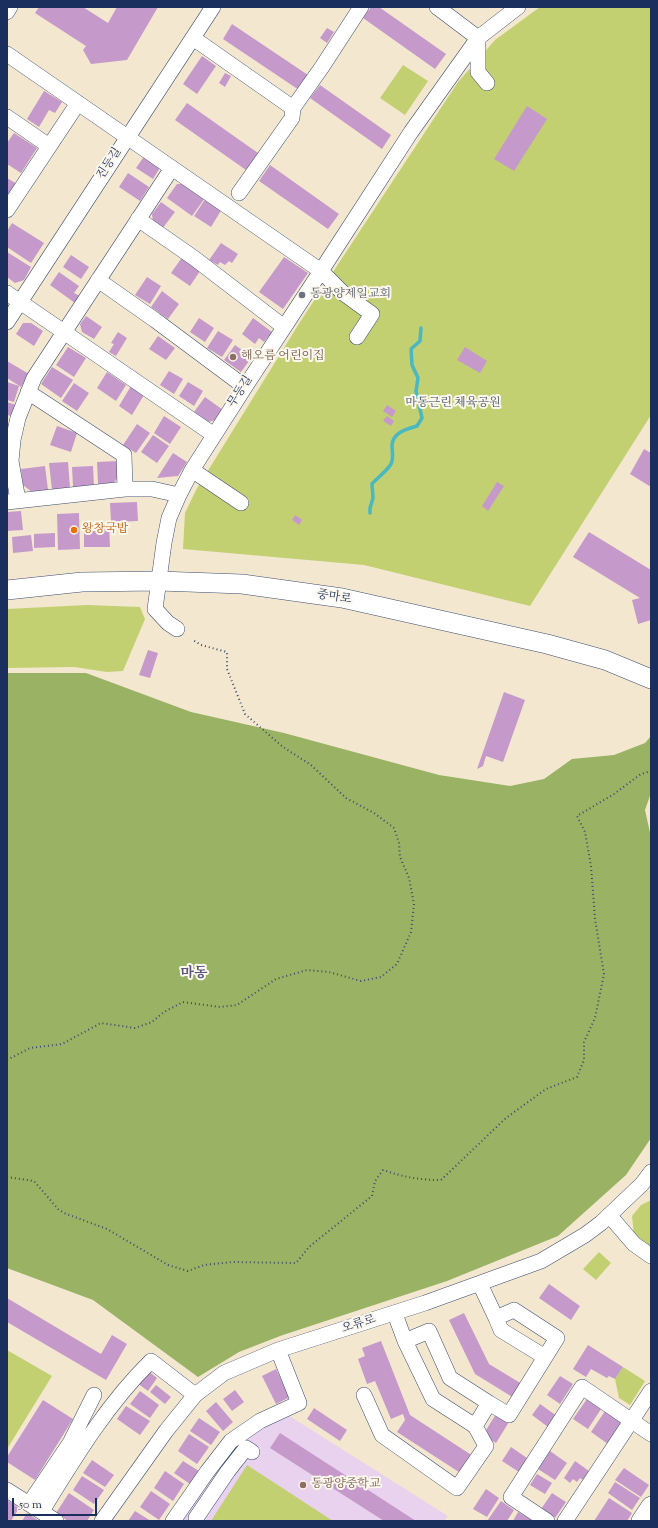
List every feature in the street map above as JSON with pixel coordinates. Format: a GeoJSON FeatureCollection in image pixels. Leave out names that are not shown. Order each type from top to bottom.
{"type":"FeatureCollection","features":[{"type":"Feature","properties":{"kind":"main road","name":"중마로"},"geometry":{"type":"LineString","coordinates":[[7,590],[82,582],[158,581],[242,584],[342,598],[547,644],[605,660],[651,678]]}},
{"type":"Feature","properties":{"kind":"main road"},"geometry":{"type":"LineString","coordinates":[[641,1521],[651,1506]]}},
{"type":"Feature","properties":{"kind":"street"},"geometry":{"type":"LineString","coordinates":[[7,12],[10,7]]}},
{"type":"Feature","properties":{"kind":"street","name":"진등길"},"geometry":{"type":"LineString","coordinates":[[7,322],[213,7]]}},
{"type":"Feature","properties":{"kind":"street"},"geometry":{"type":"LineString","coordinates":[[239,193],[292,118],[293,108],[361,7]]}},
{"type":"Feature","properties":{"kind":"street"},"geometry":{"type":"LineString","coordinates":[[437,7],[478,38],[478,72],[487,83]]}},
{"type":"Feature","properties":{"kind":"street","name":"무등길"},"geometry":{"type":"LineString","coordinates":[[177,629],[168,623],[155,609],[158,581],[169,518],[192,470],[244,387],[322,272],[411,132],[478,38],[518,7]]}},
{"type":"Feature","properties":{"kind":"street"},"geometry":{"type":"LineString","coordinates":[[193,38],[293,108]]}},
{"type":"Feature","properties":{"kind":"street"},"geometry":{"type":"LineString","coordinates":[[7,54],[322,272],[343,293],[372,314],[357,337]]}},
{"type":"Feature","properties":{"kind":"street"},"geometry":{"type":"LineString","coordinates":[[7,210],[78,103]]}},
{"type":"Feature","properties":{"kind":"street"},"geometry":{"type":"LineString","coordinates":[[7,118],[49,146]]}},
{"type":"Feature","properties":{"kind":"street"},"geometry":{"type":"LineString","coordinates":[[172,168],[34,378],[18,418],[13,440],[11,462],[13,501],[125,489],[152,489],[179,495]]}},
{"type":"Feature","properties":{"kind":"street"},"geometry":{"type":"LineString","coordinates":[[138,220],[194,258],[284,327]]}},
{"type":"Feature","properties":{"kind":"street"},"geometry":{"type":"LineString","coordinates":[[98,280],[168,329],[244,387]]}},
{"type":"Feature","properties":{"kind":"street"},"geometry":{"type":"LineString","coordinates":[[7,293],[214,435]]}},
{"type":"Feature","properties":{"kind":"street"},"geometry":{"type":"LineString","coordinates":[[28,392],[124,455],[125,489]]}},
{"type":"Feature","properties":{"kind":"street"},"geometry":{"type":"LineString","coordinates":[[192,470],[241,503]]}},
{"type":"Feature","properties":{"kind":"street","name":"오류로"},"geometry":{"type":"LineString","coordinates":[[102,1521],[166,1431],[195,1395],[224,1373],[278,1350],[395,1314],[541,1261],[585,1236],[609,1215],[646,1187],[651,1172]]}},
{"type":"Feature","properties":{"kind":"street"},"geometry":{"type":"LineString","coordinates":[[609,1215],[634,1244],[651,1256]]}},
{"type":"Feature","properties":{"kind":"street"},"geometry":{"type":"LineString","coordinates":[[480,1284],[501,1330],[545,1357]]}},
{"type":"Feature","properties":{"kind":"street"},"geometry":{"type":"LineString","coordinates":[[405,1341],[429,1331],[450,1378],[509,1415],[557,1338],[514,1310],[496,1318]]}},
{"type":"Feature","properties":{"kind":"street"},"geometry":{"type":"LineString","coordinates":[[364,1395],[382,1435],[457,1488],[486,1446],[475,1426],[433,1399],[405,1341],[395,1314]]}},
{"type":"Feature","properties":{"kind":"street"},"geometry":{"type":"LineString","coordinates":[[252,1452],[246,1448],[228,1471],[195,1520],[178,1515],[207,1472],[231,1441],[260,1421],[299,1403],[278,1350]]}},
{"type":"Feature","properties":{"kind":"street"},"geometry":{"type":"LineString","coordinates":[[36,1507],[134,1378],[151,1361],[195,1395]]}},
{"type":"Feature","properties":{"kind":"street"},"geometry":{"type":"LineString","coordinates":[[548,1521],[511,1497],[582,1387],[651,1434]]}},
{"type":"Feature","properties":{"kind":"street"},"geometry":{"type":"LineString","coordinates":[[565,1521],[651,1391]]}},
{"type":"Feature","properties":{"kind":"street"},"geometry":{"type":"LineString","coordinates":[[36,1507],[70,1444],[94,1395]]}},
{"type":"Feature","properties":{"kind":"street"},"geometry":{"type":"LineString","coordinates":[[475,1426],[489,1403]]}},
{"type":"Feature","properties":{"kind":"street"},"geometry":{"type":"LineString","coordinates":[[7,1490],[56,1521]]}},
{"type":"Feature","properties":{"kind":"path"},"geometry":{"type":"LineString","coordinates":[[7,1060],[30,1048],[62,1044],[101,1022],[136,1028],[152,1022],[164,1012],[183,1002],[220,1006],[237,1005],[276,979],[307,970],[329,972],[361,981],[381,977],[397,964],[411,932],[414,904],[409,878],[400,857],[399,843],[394,828],[374,813],[346,798],[311,765],[283,747],[245,714],[227,669],[227,652],[201,645],[193,640]]}},
{"type":"Feature","properties":{"kind":"path"},"geometry":{"type":"LineString","coordinates":[[7,1177],[34,1181],[58,1209],[64,1213],[106,1229],[168,1265],[188,1272],[204,1265],[232,1262],[296,1262],[309,1247],[372,1196],[376,1181],[383,1170],[406,1178],[441,1180],[506,1118],[546,1089],[577,1076],[584,1060],[584,1042],[595,1018],[604,974],[595,919],[591,866],[585,832],[577,816],[614,794],[641,774],[651,772]]}},
{"type":"Feature","properties":{"kind":"shaded area","name":"동광양중학교"},"geometry":{"type":"Polygon","coordinates":[[[288,1415],[448,1516],[444,1521],[181,1521],[221,1464],[255,1431],[288,1415]]]}},
{"type":"Feature","properties":{"kind":"green space","name":"마동근린 체육공원"},"geometry":{"type":"Polygon","coordinates":[[[540,7],[651,7],[651,415],[530,606],[364,565],[183,549],[185,513],[196,490],[300,322],[458,82],[495,40],[540,7]]]}},
{"type":"Feature","properties":{"kind":"green space"},"geometry":{"type":"Polygon","coordinates":[[[403,65],[428,81],[405,115],[380,98],[403,65]]]}},
{"type":"Feature","properties":{"kind":"green space"},"geometry":{"type":"Polygon","coordinates":[[[87,605],[140,607],[145,619],[123,671],[107,672],[74,667],[7,668],[7,609],[87,605]]]}},
{"type":"Feature","properties":{"kind":"green space"},"geometry":{"type":"Polygon","coordinates":[[[7,673],[86,673],[191,712],[284,733],[439,775],[510,786],[544,779],[572,759],[614,755],[645,743],[651,736],[651,793],[645,810],[651,837],[651,1138],[626,1175],[558,1236],[447,1281],[280,1336],[239,1352],[198,1377],[93,1300],[7,1268],[7,673]]]}},
{"type":"Feature","properties":{"kind":"green space"},"geometry":{"type":"Polygon","coordinates":[[[651,1200],[651,1248],[634,1235],[632,1216],[641,1205],[651,1200]]]}},
{"type":"Feature","properties":{"kind":"green space"},"geometry":{"type":"Polygon","coordinates":[[[599,1252],[611,1263],[596,1280],[583,1269],[599,1252]]]}},
{"type":"Feature","properties":{"kind":"green space"},"geometry":{"type":"Polygon","coordinates":[[[7,1350],[52,1376],[7,1449],[7,1350]]]}},
{"type":"Feature","properties":{"kind":"green space"},"geometry":{"type":"Polygon","coordinates":[[[623,1367],[645,1381],[630,1405],[619,1398],[615,1379],[623,1367]]]}},
{"type":"Feature","properties":{"kind":"green space"},"geometry":{"type":"Polygon","coordinates":[[[247,1465],[333,1521],[211,1521],[247,1465]]]}},
{"type":"Feature","properties":{"kind":"building"},"geometry":{"type":"Polygon","coordinates":[[[39,7],[83,7],[108,23],[117,7],[158,7],[127,60],[91,64],[83,50],[86,46],[35,13],[39,7]]]}},
{"type":"Feature","properties":{"kind":"building"},"geometry":{"type":"Polygon","coordinates":[[[371,7],[379,7],[446,54],[435,69],[363,18],[371,7]]]}},
{"type":"Feature","properties":{"kind":"building"},"geometry":{"type":"Polygon","coordinates":[[[232,24],[308,75],[299,90],[223,39],[232,24]]]}},
{"type":"Feature","properties":{"kind":"building"},"geometry":{"type":"Polygon","coordinates":[[[327,28],[334,32],[327,43],[320,38],[327,28]]]}},
{"type":"Feature","properties":{"kind":"building"},"geometry":{"type":"Polygon","coordinates":[[[202,56],[216,66],[197,94],[183,84],[202,56]]]}},
{"type":"Feature","properties":{"kind":"building"},"geometry":{"type":"Polygon","coordinates":[[[225,73],[231,76],[225,87],[219,83],[225,73]]]}},
{"type":"Feature","properties":{"kind":"building"},"geometry":{"type":"Polygon","coordinates":[[[320,85],[391,135],[382,149],[310,98],[320,85]]]}},
{"type":"Feature","properties":{"kind":"building"},"geometry":{"type":"Polygon","coordinates":[[[44,91],[62,102],[55,113],[49,110],[39,127],[27,119],[44,91]]]}},
{"type":"Feature","properties":{"kind":"building"},"geometry":{"type":"Polygon","coordinates":[[[187,103],[258,153],[246,170],[175,120],[187,103]]]}},
{"type":"Feature","properties":{"kind":"building"},"geometry":{"type":"Polygon","coordinates":[[[527,106],[547,119],[514,171],[494,159],[527,106]]]}},
{"type":"Feature","properties":{"kind":"building"},"geometry":{"type":"Polygon","coordinates":[[[14,133],[37,148],[21,173],[7,164],[7,143],[14,133]]]}},
{"type":"Feature","properties":{"kind":"building"},"geometry":{"type":"Polygon","coordinates":[[[145,155],[161,166],[153,179],[136,168],[145,155]]]}},
{"type":"Feature","properties":{"kind":"building"},"geometry":{"type":"Polygon","coordinates":[[[270,165],[339,214],[328,229],[259,181],[270,165]]]}},
{"type":"Feature","properties":{"kind":"building"},"geometry":{"type":"Polygon","coordinates":[[[128,173],[149,187],[140,201],[119,187],[128,173]]]}},
{"type":"Feature","properties":{"kind":"building"},"geometry":{"type":"Polygon","coordinates":[[[7,178],[17,184],[7,199],[7,178]]]}},
{"type":"Feature","properties":{"kind":"building"},"geometry":{"type":"Polygon","coordinates":[[[177,184],[186,184],[205,198],[192,216],[167,198],[177,184]]]}},
{"type":"Feature","properties":{"kind":"building"},"geometry":{"type":"Polygon","coordinates":[[[206,198],[222,209],[211,227],[194,216],[206,198]]]}},
{"type":"Feature","properties":{"kind":"building"},"geometry":{"type":"Polygon","coordinates":[[[161,202],[175,212],[162,229],[153,223],[152,214],[161,202]]]}},
{"type":"Feature","properties":{"kind":"building"},"geometry":{"type":"Polygon","coordinates":[[[12,223],[44,243],[31,263],[7,247],[7,231],[12,223]]]}},
{"type":"Feature","properties":{"kind":"building"},"geometry":{"type":"Polygon","coordinates":[[[221,243],[238,254],[232,263],[229,261],[225,265],[220,262],[218,265],[209,260],[221,243]]]}},
{"type":"Feature","properties":{"kind":"building"},"geometry":{"type":"Polygon","coordinates":[[[7,252],[31,267],[24,280],[15,283],[7,277],[7,252]]]}},
{"type":"Feature","properties":{"kind":"building"},"geometry":{"type":"Polygon","coordinates":[[[71,255],[89,267],[81,279],[63,267],[71,255]]]}},
{"type":"Feature","properties":{"kind":"building"},"geometry":{"type":"Polygon","coordinates":[[[183,256],[202,268],[190,286],[171,273],[183,256]]]}},
{"type":"Feature","properties":{"kind":"building"},"geometry":{"type":"Polygon","coordinates":[[[284,257],[308,273],[283,309],[259,292],[284,257]]]}},
{"type":"Feature","properties":{"kind":"building"},"geometry":{"type":"Polygon","coordinates":[[[59,272],[79,286],[74,293],[80,296],[75,303],[50,285],[59,272]]]}},
{"type":"Feature","properties":{"kind":"building"},"geometry":{"type":"Polygon","coordinates":[[[147,277],[161,286],[150,304],[135,295],[147,277]]]}},
{"type":"Feature","properties":{"kind":"building"},"geometry":{"type":"Polygon","coordinates":[[[162,291],[179,304],[168,319],[151,307],[162,291]]]}},
{"type":"Feature","properties":{"kind":"building"},"geometry":{"type":"Polygon","coordinates":[[[86,316],[102,327],[94,339],[82,332],[80,324],[86,316]]]}},
{"type":"Feature","properties":{"kind":"building"},"geometry":{"type":"Polygon","coordinates":[[[199,318],[214,328],[205,342],[190,332],[199,318]]]}},
{"type":"Feature","properties":{"kind":"building"},"geometry":{"type":"Polygon","coordinates":[[[253,318],[272,332],[264,342],[259,338],[255,344],[242,334],[253,318]]]}},
{"type":"Feature","properties":{"kind":"building"},"geometry":{"type":"Polygon","coordinates":[[[23,323],[31,323],[43,331],[34,346],[16,334],[23,323]]]}},
{"type":"Feature","properties":{"kind":"building"},"geometry":{"type":"Polygon","coordinates":[[[218,331],[233,340],[222,357],[207,348],[218,331]]]}},
{"type":"Feature","properties":{"kind":"building"},"geometry":{"type":"Polygon","coordinates":[[[118,332],[127,338],[116,356],[109,352],[114,344],[111,343],[118,332]]]}},
{"type":"Feature","properties":{"kind":"building"},"geometry":{"type":"Polygon","coordinates":[[[158,336],[175,348],[166,360],[149,349],[158,336]]]}},
{"type":"Feature","properties":{"kind":"building"},"geometry":{"type":"Polygon","coordinates":[[[235,345],[252,357],[241,372],[224,360],[235,345]]]}},
{"type":"Feature","properties":{"kind":"building"},"geometry":{"type":"Polygon","coordinates":[[[68,347],[86,358],[74,377],[56,365],[68,347]]]}},
{"type":"Feature","properties":{"kind":"building"},"geometry":{"type":"Polygon","coordinates":[[[465,347],[487,361],[480,373],[457,360],[465,347]]]}},
{"type":"Feature","properties":{"kind":"building"},"geometry":{"type":"Polygon","coordinates":[[[7,361],[29,374],[21,387],[7,378],[7,361]]]}},
{"type":"Feature","properties":{"kind":"building"},"geometry":{"type":"Polygon","coordinates":[[[52,367],[73,380],[61,398],[41,384],[52,367]]]}},
{"type":"Feature","properties":{"kind":"building"},"geometry":{"type":"Polygon","coordinates":[[[169,371],[183,379],[174,394],[160,385],[169,371]]]}},
{"type":"Feature","properties":{"kind":"building"},"geometry":{"type":"Polygon","coordinates":[[[107,372],[126,385],[116,401],[97,388],[107,372]]]}},
{"type":"Feature","properties":{"kind":"building"},"geometry":{"type":"Polygon","coordinates":[[[7,382],[19,386],[14,402],[7,400],[7,382]]]}},
{"type":"Feature","properties":{"kind":"building"},"geometry":{"type":"Polygon","coordinates":[[[188,382],[203,391],[194,406],[179,396],[188,382]]]}},
{"type":"Feature","properties":{"kind":"building"},"geometry":{"type":"Polygon","coordinates":[[[74,383],[89,393],[77,411],[62,401],[74,383]]]}},
{"type":"Feature","properties":{"kind":"building"},"geometry":{"type":"Polygon","coordinates":[[[131,386],[144,395],[132,415],[119,406],[131,386]]]}},
{"type":"Feature","properties":{"kind":"building"},"geometry":{"type":"Polygon","coordinates":[[[205,397],[223,410],[216,420],[208,422],[194,412],[205,397]]]}},
{"type":"Feature","properties":{"kind":"building"},"geometry":{"type":"Polygon","coordinates":[[[7,402],[16,405],[12,416],[7,415],[7,402]]]}},
{"type":"Feature","properties":{"kind":"building"},"geometry":{"type":"Polygon","coordinates":[[[387,405],[396,411],[392,417],[383,411],[387,405]]]}},
{"type":"Feature","properties":{"kind":"building"},"geometry":{"type":"Polygon","coordinates":[[[164,416],[181,427],[170,444],[154,433],[164,416]]]}},
{"type":"Feature","properties":{"kind":"building"},"geometry":{"type":"Polygon","coordinates":[[[387,416],[394,421],[391,426],[383,421],[387,416]]]}},
{"type":"Feature","properties":{"kind":"building"},"geometry":{"type":"Polygon","coordinates":[[[137,424],[150,433],[136,453],[123,445],[137,424]]]}},
{"type":"Feature","properties":{"kind":"building"},"geometry":{"type":"Polygon","coordinates":[[[57,426],[77,433],[71,452],[50,445],[57,426]]]}},
{"type":"Feature","properties":{"kind":"building"},"geometry":{"type":"Polygon","coordinates":[[[153,435],[169,446],[157,463],[141,452],[153,435]]]}},
{"type":"Feature","properties":{"kind":"building"},"geometry":{"type":"Polygon","coordinates":[[[644,449],[651,453],[651,487],[630,474],[644,449]]]}},
{"type":"Feature","properties":{"kind":"building"},"geometry":{"type":"Polygon","coordinates":[[[173,453],[187,462],[178,476],[157,478],[173,453]]]}},
{"type":"Feature","properties":{"kind":"building"},"geometry":{"type":"Polygon","coordinates":[[[118,461],[119,476],[114,483],[98,484],[97,462],[118,461]]]}},
{"type":"Feature","properties":{"kind":"building"},"geometry":{"type":"Polygon","coordinates":[[[68,462],[70,488],[52,490],[49,463],[68,462]]]}},
{"type":"Feature","properties":{"kind":"building"},"geometry":{"type":"Polygon","coordinates":[[[45,466],[48,490],[32,492],[23,485],[21,469],[45,466]]]}},
{"type":"Feature","properties":{"kind":"building"},"geometry":{"type":"Polygon","coordinates":[[[93,466],[94,486],[73,487],[72,467],[93,466]]]}},
{"type":"Feature","properties":{"kind":"building"},"geometry":{"type":"Polygon","coordinates":[[[497,482],[504,486],[488,511],[482,506],[497,482]]]}},
{"type":"Feature","properties":{"kind":"building"},"geometry":{"type":"Polygon","coordinates":[[[137,502],[138,521],[111,522],[110,503],[137,502]]]}},
{"type":"Feature","properties":{"kind":"building"},"geometry":{"type":"Polygon","coordinates":[[[21,511],[23,530],[7,531],[7,512],[21,511]]]}},
{"type":"Feature","properties":{"kind":"building"},"geometry":{"type":"Polygon","coordinates":[[[79,513],[80,549],[58,550],[57,514],[79,513]]]}},
{"type":"Feature","properties":{"kind":"building"},"geometry":{"type":"Polygon","coordinates":[[[295,515],[302,520],[299,525],[292,520],[295,515]]]}},
{"type":"Feature","properties":{"kind":"building"},"geometry":{"type":"Polygon","coordinates":[[[109,524],[110,547],[84,547],[84,525],[109,524]]]}},
{"type":"Feature","properties":{"kind":"building"},"geometry":{"type":"Polygon","coordinates":[[[589,532],[651,570],[651,620],[638,624],[632,600],[640,598],[573,557],[589,532]]]}},
{"type":"Feature","properties":{"kind":"building"},"geometry":{"type":"Polygon","coordinates":[[[55,533],[55,547],[34,548],[34,534],[55,533]]]}},
{"type":"Feature","properties":{"kind":"building"},"geometry":{"type":"Polygon","coordinates":[[[31,535],[33,551],[13,553],[12,537],[31,535]]]}},
{"type":"Feature","properties":{"kind":"building"},"geometry":{"type":"Polygon","coordinates":[[[148,650],[158,653],[150,678],[139,675],[148,650]]]}},
{"type":"Feature","properties":{"kind":"building"},"geometry":{"type":"Polygon","coordinates":[[[504,692],[525,700],[503,762],[486,756],[483,766],[477,769],[504,692]]]}},
{"type":"Feature","properties":{"kind":"building"},"geometry":{"type":"Polygon","coordinates":[[[549,1284],[580,1306],[571,1320],[539,1298],[549,1284]]]}},
{"type":"Feature","properties":{"kind":"building"},"geometry":{"type":"Polygon","coordinates":[[[7,1298],[101,1354],[112,1335],[127,1344],[106,1380],[7,1322],[7,1298]]]}},
{"type":"Feature","properties":{"kind":"building"},"geometry":{"type":"Polygon","coordinates":[[[464,1313],[489,1364],[522,1384],[514,1398],[475,1374],[449,1320],[464,1313]]]}},
{"type":"Feature","properties":{"kind":"building"},"geometry":{"type":"Polygon","coordinates":[[[381,1341],[410,1415],[473,1456],[462,1474],[397,1432],[405,1420],[403,1414],[391,1419],[375,1381],[367,1384],[358,1359],[365,1356],[362,1348],[381,1341]]]}},
{"type":"Feature","properties":{"kind":"building"},"geometry":{"type":"Polygon","coordinates":[[[588,1345],[623,1367],[615,1379],[609,1376],[607,1378],[591,1369],[586,1377],[573,1369],[588,1345]]]}},
{"type":"Feature","properties":{"kind":"building"},"geometry":{"type":"Polygon","coordinates":[[[276,1369],[290,1397],[276,1404],[262,1376],[276,1369]]]}},
{"type":"Feature","properties":{"kind":"building"},"geometry":{"type":"Polygon","coordinates":[[[147,1370],[157,1378],[148,1391],[137,1383],[147,1370]]]}},
{"type":"Feature","properties":{"kind":"building"},"geometry":{"type":"Polygon","coordinates":[[[560,1376],[573,1384],[560,1404],[547,1395],[560,1376]]]}},
{"type":"Feature","properties":{"kind":"building"},"geometry":{"type":"Polygon","coordinates":[[[156,1385],[171,1397],[165,1404],[150,1392],[156,1385]]]}},
{"type":"Feature","properties":{"kind":"building"},"geometry":{"type":"Polygon","coordinates":[[[235,1390],[244,1402],[232,1411],[223,1399],[235,1390]]]}},
{"type":"Feature","properties":{"kind":"building"},"geometry":{"type":"Polygon","coordinates":[[[140,1391],[159,1405],[150,1418],[130,1404],[140,1391]]]}},
{"type":"Feature","properties":{"kind":"building"},"geometry":{"type":"Polygon","coordinates":[[[589,1396],[603,1406],[588,1429],[573,1419],[589,1396]]]}},
{"type":"Feature","properties":{"kind":"building"},"geometry":{"type":"Polygon","coordinates":[[[43,1400],[73,1419],[35,1480],[7,1462],[7,1457],[43,1400]]]}},
{"type":"Feature","properties":{"kind":"building"},"geometry":{"type":"Polygon","coordinates":[[[216,1402],[233,1422],[223,1431],[206,1411],[216,1402]]]}},
{"type":"Feature","properties":{"kind":"building"},"geometry":{"type":"Polygon","coordinates":[[[540,1404],[557,1416],[548,1427],[532,1415],[540,1404]]]}},
{"type":"Feature","properties":{"kind":"building"},"geometry":{"type":"Polygon","coordinates":[[[126,1406],[150,1421],[140,1435],[117,1419],[126,1406]]]}},
{"type":"Feature","properties":{"kind":"building"},"geometry":{"type":"Polygon","coordinates":[[[314,1408],[347,1430],[340,1441],[307,1419],[314,1408]]]}},
{"type":"Feature","properties":{"kind":"building"},"geometry":{"type":"Polygon","coordinates":[[[605,1411],[623,1422],[608,1444],[591,1432],[605,1411]]]}},
{"type":"Feature","properties":{"kind":"building"},"geometry":{"type":"Polygon","coordinates":[[[496,1414],[509,1422],[496,1443],[483,1435],[496,1414]]]}},
{"type":"Feature","properties":{"kind":"building"},"geometry":{"type":"Polygon","coordinates":[[[199,1418],[220,1432],[211,1445],[190,1431],[199,1418]]]}},
{"type":"Feature","properties":{"kind":"building"},"geometry":{"type":"Polygon","coordinates":[[[280,1433],[416,1521],[384,1521],[270,1448],[280,1433]]]}},
{"type":"Feature","properties":{"kind":"building"},"geometry":{"type":"Polygon","coordinates":[[[189,1434],[209,1447],[197,1464],[178,1451],[189,1434]]]}},
{"type":"Feature","properties":{"kind":"building"},"geometry":{"type":"Polygon","coordinates":[[[511,1447],[527,1458],[519,1472],[502,1461],[511,1447]]]}},
{"type":"Feature","properties":{"kind":"building"},"geometry":{"type":"Polygon","coordinates":[[[550,1451],[567,1463],[555,1480],[538,1469],[550,1451]]]}},
{"type":"Feature","properties":{"kind":"building"},"geometry":{"type":"Polygon","coordinates":[[[92,1460],[114,1475],[105,1487],[83,1473],[92,1460]]]}},
{"type":"Feature","properties":{"kind":"building"},"geometry":{"type":"Polygon","coordinates":[[[183,1461],[199,1471],[190,1484],[174,1473],[183,1461]]]}},
{"type":"Feature","properties":{"kind":"building"},"geometry":{"type":"Polygon","coordinates":[[[575,1461],[589,1471],[583,1480],[580,1478],[577,1482],[573,1479],[570,1483],[564,1478],[575,1461]]]}},
{"type":"Feature","properties":{"kind":"building"},"geometry":{"type":"Polygon","coordinates":[[[624,1468],[649,1485],[641,1497],[615,1480],[624,1468]]]}},
{"type":"Feature","properties":{"kind":"building"},"geometry":{"type":"Polygon","coordinates":[[[165,1471],[184,1484],[173,1501],[154,1488],[165,1471]]]}},
{"type":"Feature","properties":{"kind":"building"},"geometry":{"type":"Polygon","coordinates":[[[537,1474],[552,1483],[545,1494],[530,1485],[537,1474]]]}},
{"type":"Feature","properties":{"kind":"building"},"geometry":{"type":"Polygon","coordinates":[[[82,1476],[104,1490],[94,1504],[73,1490],[82,1476]]]}},
{"type":"Feature","properties":{"kind":"building"},"geometry":{"type":"Polygon","coordinates":[[[615,1482],[640,1498],[632,1510],[608,1493],[615,1482]]]}},
{"type":"Feature","properties":{"kind":"building"},"geometry":{"type":"Polygon","coordinates":[[[486,1489],[499,1498],[487,1517],[473,1509],[486,1489]]]}},
{"type":"Feature","properties":{"kind":"building"},"geometry":{"type":"Polygon","coordinates":[[[151,1491],[170,1504],[159,1520],[140,1507],[151,1491]]]}},
{"type":"Feature","properties":{"kind":"building"},"geometry":{"type":"Polygon","coordinates":[[[69,1493],[94,1510],[87,1521],[68,1521],[56,1513],[69,1493]]]}},
{"type":"Feature","properties":{"kind":"building"},"geometry":{"type":"Polygon","coordinates":[[[552,1493],[566,1502],[555,1518],[541,1509],[552,1493]]]}},
{"type":"Feature","properties":{"kind":"building"},"geometry":{"type":"Polygon","coordinates":[[[609,1498],[632,1513],[627,1521],[594,1521],[609,1498]]]}},
{"type":"Feature","properties":{"kind":"building"},"geometry":{"type":"Polygon","coordinates":[[[7,1500],[19,1508],[11,1521],[7,1521],[7,1500]]]}},
{"type":"Feature","properties":{"kind":"building"},"geometry":{"type":"Polygon","coordinates":[[[501,1501],[514,1510],[507,1521],[487,1521],[501,1501]]]}},
{"type":"Feature","properties":{"kind":"building"},"geometry":{"type":"Polygon","coordinates":[[[135,1511],[151,1521],[128,1521],[135,1511]]]}},
{"type":"Feature","properties":{"kind":"building"},"geometry":{"type":"Polygon","coordinates":[[[518,1512],[533,1521],[513,1521],[518,1512]]]}},
{"type":"Feature","properties":{"kind":"building"},"geometry":{"type":"Polygon","coordinates":[[[27,1513],[39,1521],[22,1521],[27,1513]]]}},
{"type":"Feature","properties":{"kind":"waterway"},"geometry":{"type":"LineString","coordinates":[[370,513],[373,498],[372,484],[387,470],[391,464],[393,457],[392,445],[395,437],[401,432],[417,426],[422,418],[416,391],[418,378],[412,365],[411,349],[420,341],[421,328]]}},
{"type":"Feature","properties":{"kind":"place","name":"동광양제일교회"},"geometry":{"type":"Point","coordinates":[302,295]}},
{"type":"Feature","properties":{"kind":"place","name":"해오름 어린이집"},"geometry":{"type":"Point","coordinates":[233,357]}},
{"type":"Feature","properties":{"kind":"place","name":"왕창국밥"},"geometry":{"type":"Point","coordinates":[74,530]}},
{"type":"Feature","properties":{"kind":"place","name":"동광양중학교"},"geometry":{"type":"Point","coordinates":[303,1485]}},
{"type":"Feature","properties":{"kind":"district","name":"마동"},"geometry":{"type":"Point","coordinates":[194,975]}}]}
